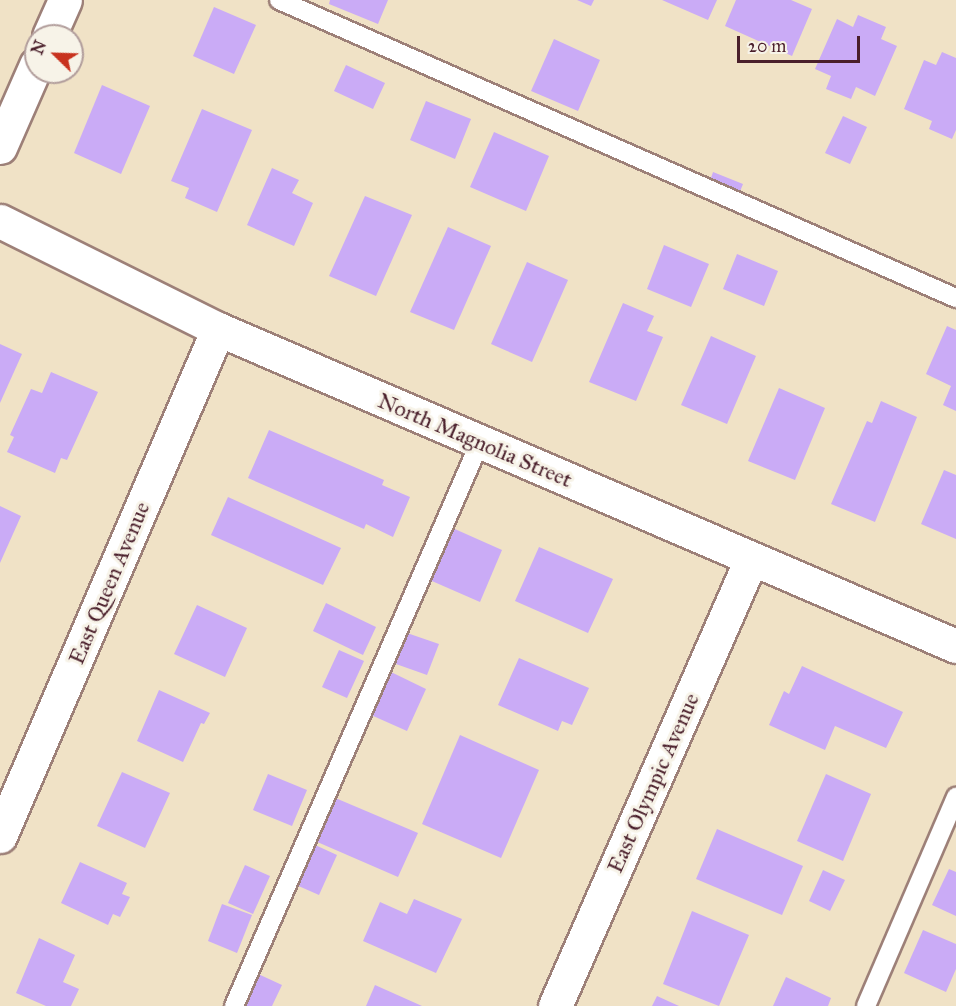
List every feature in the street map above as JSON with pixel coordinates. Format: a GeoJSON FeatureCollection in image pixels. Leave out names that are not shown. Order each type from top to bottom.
{"type":"FeatureCollection","features":[{"type":"Feature","properties":{"kind":"street"},"geometry":{"type":"LineString","coordinates":[[54,24],[64,0]]}},
{"type":"Feature","properties":{"kind":"street"},"geometry":{"type":"LineString","coordinates":[[0,147],[28,84]]}},
{"type":"Feature","properties":{"kind":"street","name":"North Magnolia Street"},"geometry":{"type":"LineString","coordinates":[[0,221],[218,329],[751,560],[956,646]]}},
{"type":"Feature","properties":{"kind":"street","name":"East Queen Avenue"},"geometry":{"type":"LineString","coordinates":[[0,836],[218,329]]}},
{"type":"Feature","properties":{"kind":"street","name":"East Olympic Avenue"},"geometry":{"type":"LineString","coordinates":[[555,1006],[751,560]]}},
{"type":"Feature","properties":{"kind":"lane"},"geometry":{"type":"LineString","coordinates":[[279,0],[956,298]]}},
{"type":"Feature","properties":{"kind":"lane"},"geometry":{"type":"LineString","coordinates":[[234,1006],[480,442]]}},
{"type":"Feature","properties":{"kind":"lane"},"geometry":{"type":"LineString","coordinates":[[866,1006],[956,797]]}},
{"type":"Feature","properties":{"kind":"building"},"geometry":{"type":"Polygon","coordinates":[[[330,0],[388,0],[378,24],[329,4],[330,0]]]}},
{"type":"Feature","properties":{"kind":"building"},"geometry":{"type":"Polygon","coordinates":[[[577,0],[594,0],[591,6],[577,0]]]}},
{"type":"Feature","properties":{"kind":"building"},"geometry":{"type":"Polygon","coordinates":[[[662,0],[717,0],[708,20],[662,0]]]}},
{"type":"Feature","properties":{"kind":"building"},"geometry":{"type":"Polygon","coordinates":[[[736,0],[791,0],[812,9],[792,56],[725,26],[736,0]]]}},
{"type":"Feature","properties":{"kind":"building"},"geometry":{"type":"Polygon","coordinates":[[[214,7],[256,25],[234,74],[193,56],[214,7]]]}},
{"type":"Feature","properties":{"kind":"building"},"geometry":{"type":"Polygon","coordinates":[[[858,15],[886,27],[881,39],[897,46],[875,96],[856,87],[851,99],[826,89],[831,76],[815,69],[837,19],[853,27],[858,15]]]}},
{"type":"Feature","properties":{"kind":"building"},"geometry":{"type":"Polygon","coordinates":[[[554,39],[600,60],[578,111],[531,91],[554,39]]]}},
{"type":"Feature","properties":{"kind":"building"},"geometry":{"type":"Polygon","coordinates":[[[942,52],[956,58],[956,130],[952,139],[929,129],[932,121],[904,109],[924,60],[936,65],[942,52]]]}},
{"type":"Feature","properties":{"kind":"building"},"geometry":{"type":"Polygon","coordinates":[[[346,65],[385,83],[373,109],[334,91],[346,65]]]}},
{"type":"Feature","properties":{"kind":"building"},"geometry":{"type":"Polygon","coordinates":[[[102,85],[150,106],[121,174],[74,153],[102,85]]]}},
{"type":"Feature","properties":{"kind":"building"},"geometry":{"type":"Polygon","coordinates":[[[426,101],[471,119],[455,159],[410,140],[426,101]]]}},
{"type":"Feature","properties":{"kind":"building"},"geometry":{"type":"Polygon","coordinates":[[[202,109],[252,130],[217,212],[185,198],[189,188],[171,181],[202,109]]]}},
{"type":"Feature","properties":{"kind":"building"},"geometry":{"type":"Polygon","coordinates":[[[843,116],[867,127],[850,164],[825,153],[843,116]]]}},
{"type":"Feature","properties":{"kind":"building"},"geometry":{"type":"Polygon","coordinates":[[[494,132],[549,156],[526,211],[470,187],[494,132]]]}},
{"type":"Feature","properties":{"kind":"building"},"geometry":{"type":"Polygon","coordinates":[[[272,168],[299,180],[292,193],[313,203],[294,246],[247,225],[272,168]]]}},
{"type":"Feature","properties":{"kind":"building"},"geometry":{"type":"Polygon","coordinates":[[[713,172],[743,184],[737,199],[708,187],[713,172]]]}},
{"type":"Feature","properties":{"kind":"building"},"geometry":{"type":"Polygon","coordinates":[[[365,196],[412,215],[376,296],[329,276],[365,196]]]}},
{"type":"Feature","properties":{"kind":"building"},"geometry":{"type":"Polygon","coordinates":[[[448,227],[491,246],[454,330],[410,312],[448,227]]]}},
{"type":"Feature","properties":{"kind":"building"},"geometry":{"type":"Polygon","coordinates":[[[664,245],[709,264],[691,307],[647,289],[664,245]]]}},
{"type":"Feature","properties":{"kind":"building"},"geometry":{"type":"Polygon","coordinates":[[[737,254],[778,271],[764,306],[723,289],[737,254]]]}},
{"type":"Feature","properties":{"kind":"building"},"geometry":{"type":"Polygon","coordinates":[[[527,262],[568,280],[532,362],[491,344],[527,262]]]}},
{"type":"Feature","properties":{"kind":"building"},"geometry":{"type":"Polygon","coordinates":[[[623,303],[654,316],[647,331],[663,337],[636,401],[589,382],[623,303]]]}},
{"type":"Feature","properties":{"kind":"building"},"geometry":{"type":"Polygon","coordinates":[[[947,326],[956,330],[956,411],[943,405],[951,386],[926,374],[947,326]]]}},
{"type":"Feature","properties":{"kind":"building"},"geometry":{"type":"Polygon","coordinates":[[[711,336],[756,356],[727,424],[681,405],[711,336]]]}},
{"type":"Feature","properties":{"kind":"building"},"geometry":{"type":"Polygon","coordinates":[[[0,344],[22,354],[0,403],[0,344]]]}},
{"type":"Feature","properties":{"kind":"building"},"geometry":{"type":"Polygon","coordinates":[[[51,372],[98,392],[67,460],[61,458],[55,473],[7,452],[14,437],[10,435],[31,389],[42,393],[51,372]]]}},
{"type":"Feature","properties":{"kind":"building"},"geometry":{"type":"Polygon","coordinates":[[[779,388],[825,408],[795,480],[748,461],[779,388]]]}},
{"type":"Feature","properties":{"kind":"building"},"geometry":{"type":"Polygon","coordinates":[[[881,401],[917,417],[875,522],[831,504],[867,421],[872,423],[881,401]]]}},
{"type":"Feature","properties":{"kind":"building"},"geometry":{"type":"Polygon","coordinates":[[[269,430],[384,480],[382,485],[410,497],[393,537],[366,524],[364,529],[248,478],[269,430]]]}},
{"type":"Feature","properties":{"kind":"building"},"geometry":{"type":"Polygon","coordinates":[[[944,470],[956,475],[956,539],[921,524],[944,470]]]}},
{"type":"Feature","properties":{"kind":"building"},"geometry":{"type":"Polygon","coordinates":[[[228,497],[341,548],[323,585],[211,535],[228,497]]]}},
{"type":"Feature","properties":{"kind":"building"},"geometry":{"type":"Polygon","coordinates":[[[0,506],[21,516],[0,563],[0,506]]]}},
{"type":"Feature","properties":{"kind":"building"},"geometry":{"type":"Polygon","coordinates":[[[448,526],[502,550],[480,602],[425,578],[448,526]]]}},
{"type":"Feature","properties":{"kind":"building"},"geometry":{"type":"Polygon","coordinates":[[[539,547],[613,579],[588,633],[515,601],[539,547]]]}},
{"type":"Feature","properties":{"kind":"building"},"geometry":{"type":"Polygon","coordinates":[[[326,603],[376,627],[363,655],[313,631],[326,603]]]}},
{"type":"Feature","properties":{"kind":"building"},"geometry":{"type":"Polygon","coordinates":[[[197,605],[247,628],[225,677],[174,654],[197,605]]]}},
{"type":"Feature","properties":{"kind":"building"},"geometry":{"type":"Polygon","coordinates":[[[407,633],[439,644],[427,675],[396,664],[407,633]]]}},
{"type":"Feature","properties":{"kind":"building"},"geometry":{"type":"Polygon","coordinates":[[[339,650],[364,661],[347,698],[322,687],[339,650]]]}},
{"type":"Feature","properties":{"kind":"building"},"geometry":{"type":"Polygon","coordinates":[[[519,658],[589,688],[572,725],[562,721],[558,731],[498,705],[519,658]]]}},
{"type":"Feature","properties":{"kind":"building"},"geometry":{"type":"Polygon","coordinates":[[[802,666],[903,712],[886,748],[835,726],[825,750],[769,725],[784,691],[789,694],[802,666]]]}},
{"type":"Feature","properties":{"kind":"building"},"geometry":{"type":"Polygon","coordinates":[[[391,672],[426,689],[407,731],[371,715],[391,672]]]}},
{"type":"Feature","properties":{"kind":"building"},"geometry":{"type":"Polygon","coordinates":[[[159,690],[210,713],[204,724],[201,723],[183,762],[137,741],[159,690]]]}},
{"type":"Feature","properties":{"kind":"building"},"geometry":{"type":"Polygon","coordinates":[[[460,735],[539,770],[501,858],[422,824],[460,735]]]}},
{"type":"Feature","properties":{"kind":"building"},"geometry":{"type":"Polygon","coordinates":[[[122,772],[170,793],[145,848],[97,826],[122,772]]]}},
{"type":"Feature","properties":{"kind":"building"},"geometry":{"type":"Polygon","coordinates":[[[268,774],[307,790],[292,826],[253,810],[268,774]]]}},
{"type":"Feature","properties":{"kind":"building"},"geometry":{"type":"Polygon","coordinates":[[[826,774],[871,794],[843,861],[797,841],[826,774]]]}},
{"type":"Feature","properties":{"kind":"building"},"geometry":{"type":"Polygon","coordinates":[[[333,797],[418,833],[398,877],[315,841],[333,797]]]}},
{"type":"Feature","properties":{"kind":"building"},"geometry":{"type":"Polygon","coordinates":[[[717,829],[803,866],[782,915],[696,879],[717,829]]]}},
{"type":"Feature","properties":{"kind":"building"},"geometry":{"type":"Polygon","coordinates":[[[313,844],[337,855],[319,895],[294,884],[313,844]]]}},
{"type":"Feature","properties":{"kind":"building"},"geometry":{"type":"Polygon","coordinates":[[[80,862],[127,883],[122,894],[130,897],[120,917],[113,914],[108,925],[61,903],[80,862]]]}},
{"type":"Feature","properties":{"kind":"building"},"geometry":{"type":"Polygon","coordinates":[[[245,865],[270,876],[253,914],[228,903],[245,865]]]}},
{"type":"Feature","properties":{"kind":"building"},"geometry":{"type":"Polygon","coordinates":[[[949,869],[956,872],[956,916],[932,905],[949,869]]]}},
{"type":"Feature","properties":{"kind":"building"},"geometry":{"type":"Polygon","coordinates":[[[823,870],[845,880],[830,911],[809,901],[823,870]]]}},
{"type":"Feature","properties":{"kind":"building"},"geometry":{"type":"Polygon","coordinates":[[[414,899],[462,919],[436,973],[363,941],[380,902],[407,914],[414,899]]]}},
{"type":"Feature","properties":{"kind":"building"},"geometry":{"type":"Polygon","coordinates":[[[222,904],[252,915],[237,953],[208,941],[222,904]]]}},
{"type":"Feature","properties":{"kind":"building"},"geometry":{"type":"Polygon","coordinates":[[[692,911],[749,935],[719,1006],[663,984],[692,911]]]}},
{"type":"Feature","properties":{"kind":"building"},"geometry":{"type":"Polygon","coordinates":[[[923,930],[956,944],[956,969],[946,992],[904,973],[923,930]]]}},
{"type":"Feature","properties":{"kind":"building"},"geometry":{"type":"Polygon","coordinates":[[[39,938],[75,955],[63,982],[79,989],[71,1006],[46,1006],[16,993],[39,938]]]}},
{"type":"Feature","properties":{"kind":"building"},"geometry":{"type":"Polygon","coordinates":[[[256,973],[282,985],[272,1006],[241,1006],[256,973]]]}},
{"type":"Feature","properties":{"kind":"building"},"geometry":{"type":"Polygon","coordinates":[[[786,977],[831,998],[828,1006],[773,1006],[786,977]]]}},
{"type":"Feature","properties":{"kind":"building"},"geometry":{"type":"Polygon","coordinates":[[[375,985],[422,1006],[366,1006],[375,985]]]}},
{"type":"Feature","properties":{"kind":"building"},"geometry":{"type":"Polygon","coordinates":[[[657,996],[679,1006],[652,1006],[657,996]]]}}]}
